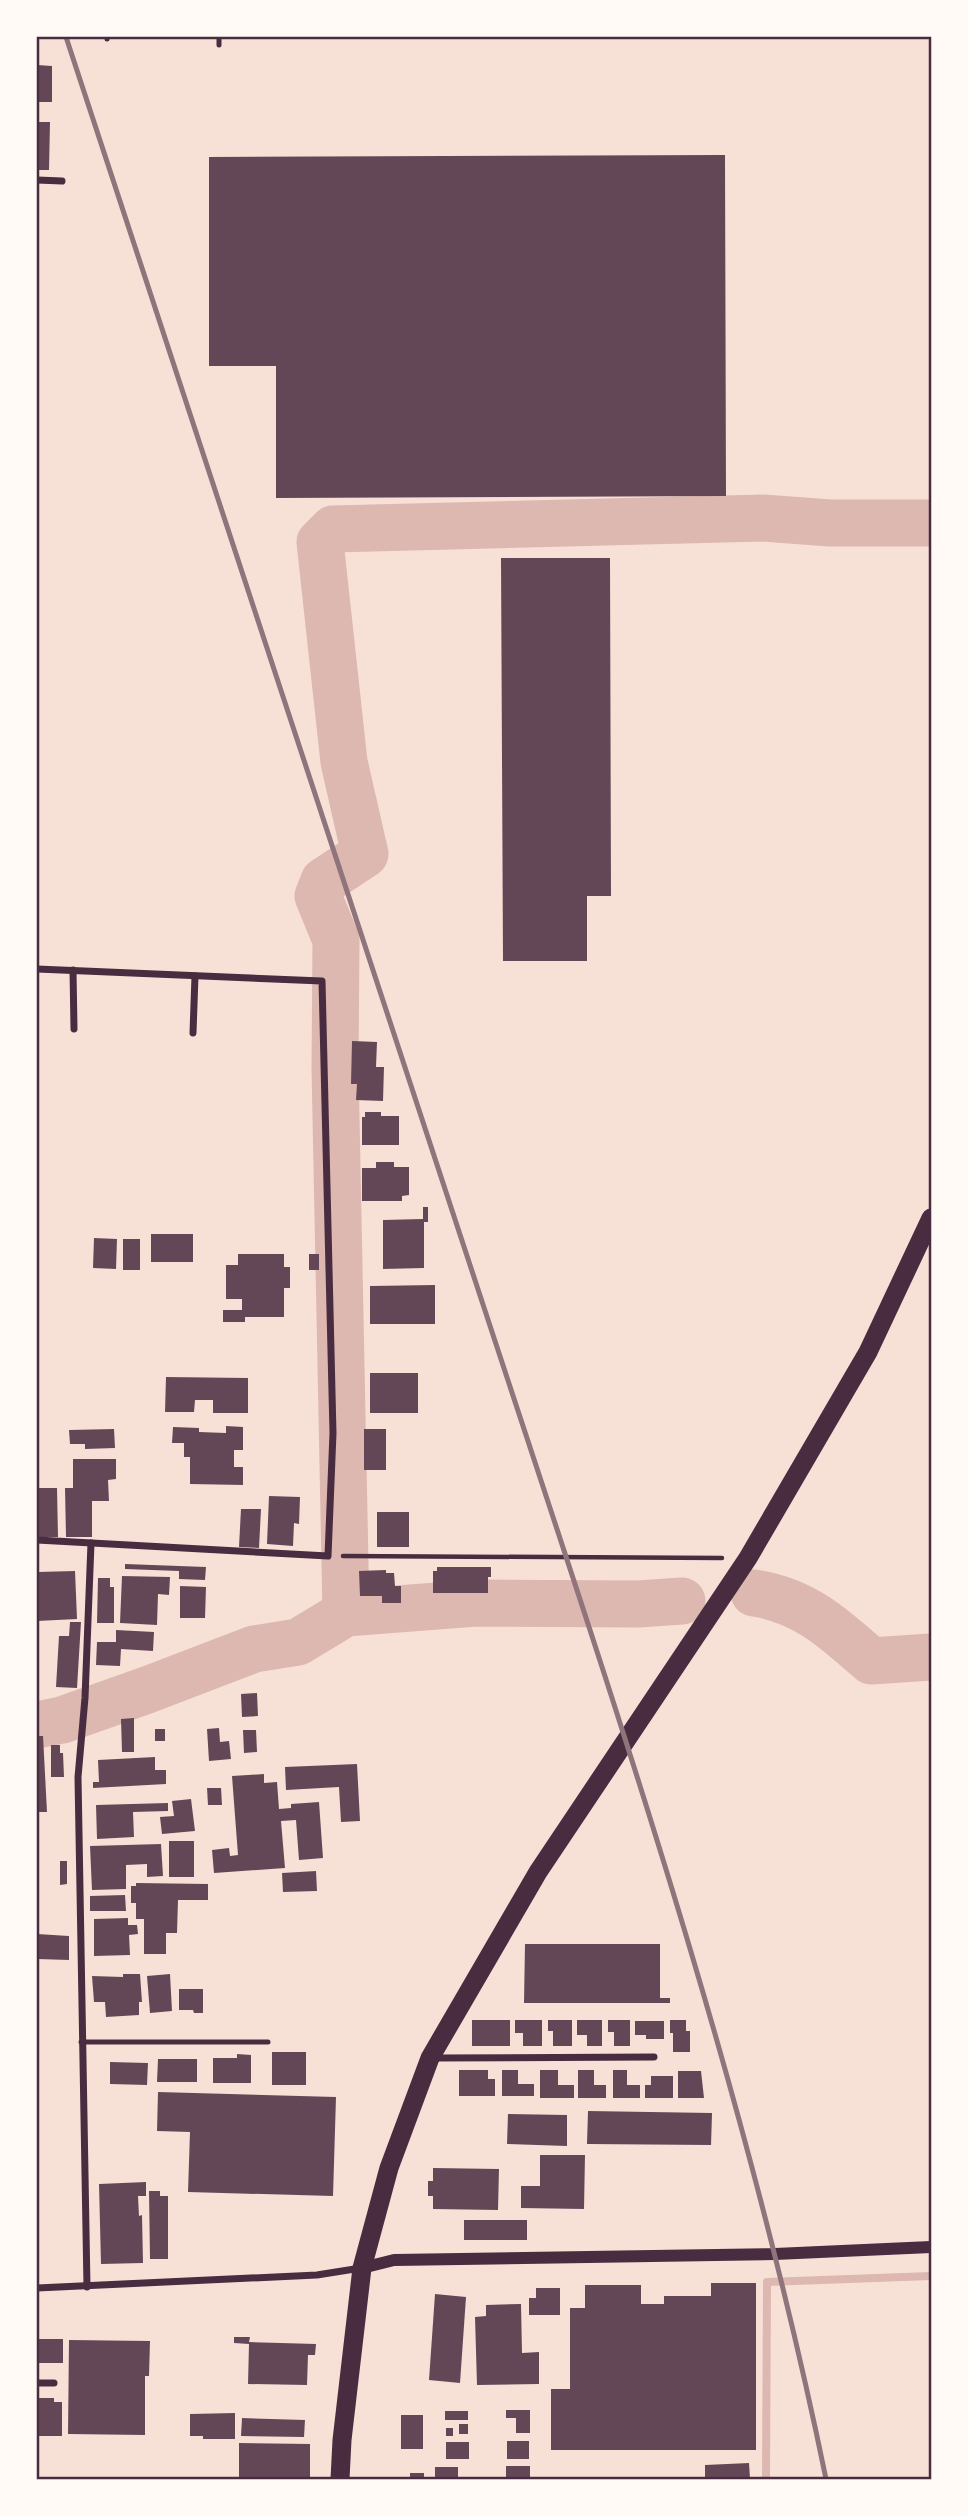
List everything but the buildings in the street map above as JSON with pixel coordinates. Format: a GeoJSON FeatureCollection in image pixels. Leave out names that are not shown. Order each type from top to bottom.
{"type":"FeatureCollection","features":[{"type":"Feature","properties":{"kind":"highway"},"geometry":{"type":"LineString","coordinates":[[340,2479],[362,2268],[389,2168],[430,2058],[538,1872],[748,1558],[868,1352],[931,1219]]}},
{"type":"Feature","properties":{"kind":"street"},"geometry":{"type":"LineString","coordinates":[[37,180],[62,181]]}},
{"type":"Feature","properties":{"kind":"street"},"geometry":{"type":"LineString","coordinates":[[37,969],[322,981],[333,1433],[328,1556],[37,1540]]}},
{"type":"Feature","properties":{"kind":"street"},"geometry":{"type":"LineString","coordinates":[[73,970],[74,1029]]}},
{"type":"Feature","properties":{"kind":"street"},"geometry":{"type":"LineString","coordinates":[[193,1033],[195,976]]}},
{"type":"Feature","properties":{"kind":"street"},"geometry":{"type":"LineString","coordinates":[[87,2287],[78,1777],[85,1698],[91,1543]]}},
{"type":"Feature","properties":{"kind":"street"},"geometry":{"type":"LineString","coordinates":[[430,2058],[654,2057]]}},
{"type":"Feature","properties":{"kind":"street"},"geometry":{"type":"LineString","coordinates":[[37,2288],[317,2275],[394,2260],[775,2254],[931,2247]]}},
{"type":"Feature","properties":{"kind":"street"},"geometry":{"type":"LineString","coordinates":[[37,2383],[54,2383]]}},
{"type":"Feature","properties":{"kind":"lane"},"geometry":{"type":"LineString","coordinates":[[219,37],[219,45]]}},
{"type":"Feature","properties":{"kind":"lane"},"geometry":{"type":"LineString","coordinates":[[82,2042],[268,2042]]}},
{"type":"Feature","properties":{"kind":"path"},"geometry":{"type":"LineString","coordinates":[[354,1556],[748,1558]]}},
{"type":"Feature","properties":{"kind":"waterway"},"geometry":{"type":"LineString","coordinates":[[346,1613],[335,1068],[336,940],[318,896],[324,881],[365,854],[344,762],[320,542],[333,529],[763,518],[830,523],[931,523]]}},
{"type":"Feature","properties":{"kind":"waterway"},"geometry":{"type":"LineString","coordinates":[[754,1593],[804,1609],[831,1627],[871,1661],[931,1657]]}},
{"type":"Feature","properties":{"kind":"waterway"},"geometry":{"type":"LineString","coordinates":[[37,1725],[62,1720],[254,1649],[298,1642],[346,1613],[476,1603],[638,1604],[682,1601]]}},
{"type":"Feature","properties":{"kind":"waterway"},"geometry":{"type":"LineString","coordinates":[[766,2479],[767,2282],[931,2276]]}},
{"type":"Feature","properties":{"kind":"railway"},"geometry":{"type":"LineString","coordinates":[[66,37],[542,1484],[678,1907],[758,2191],[826,2479]]}}]}
